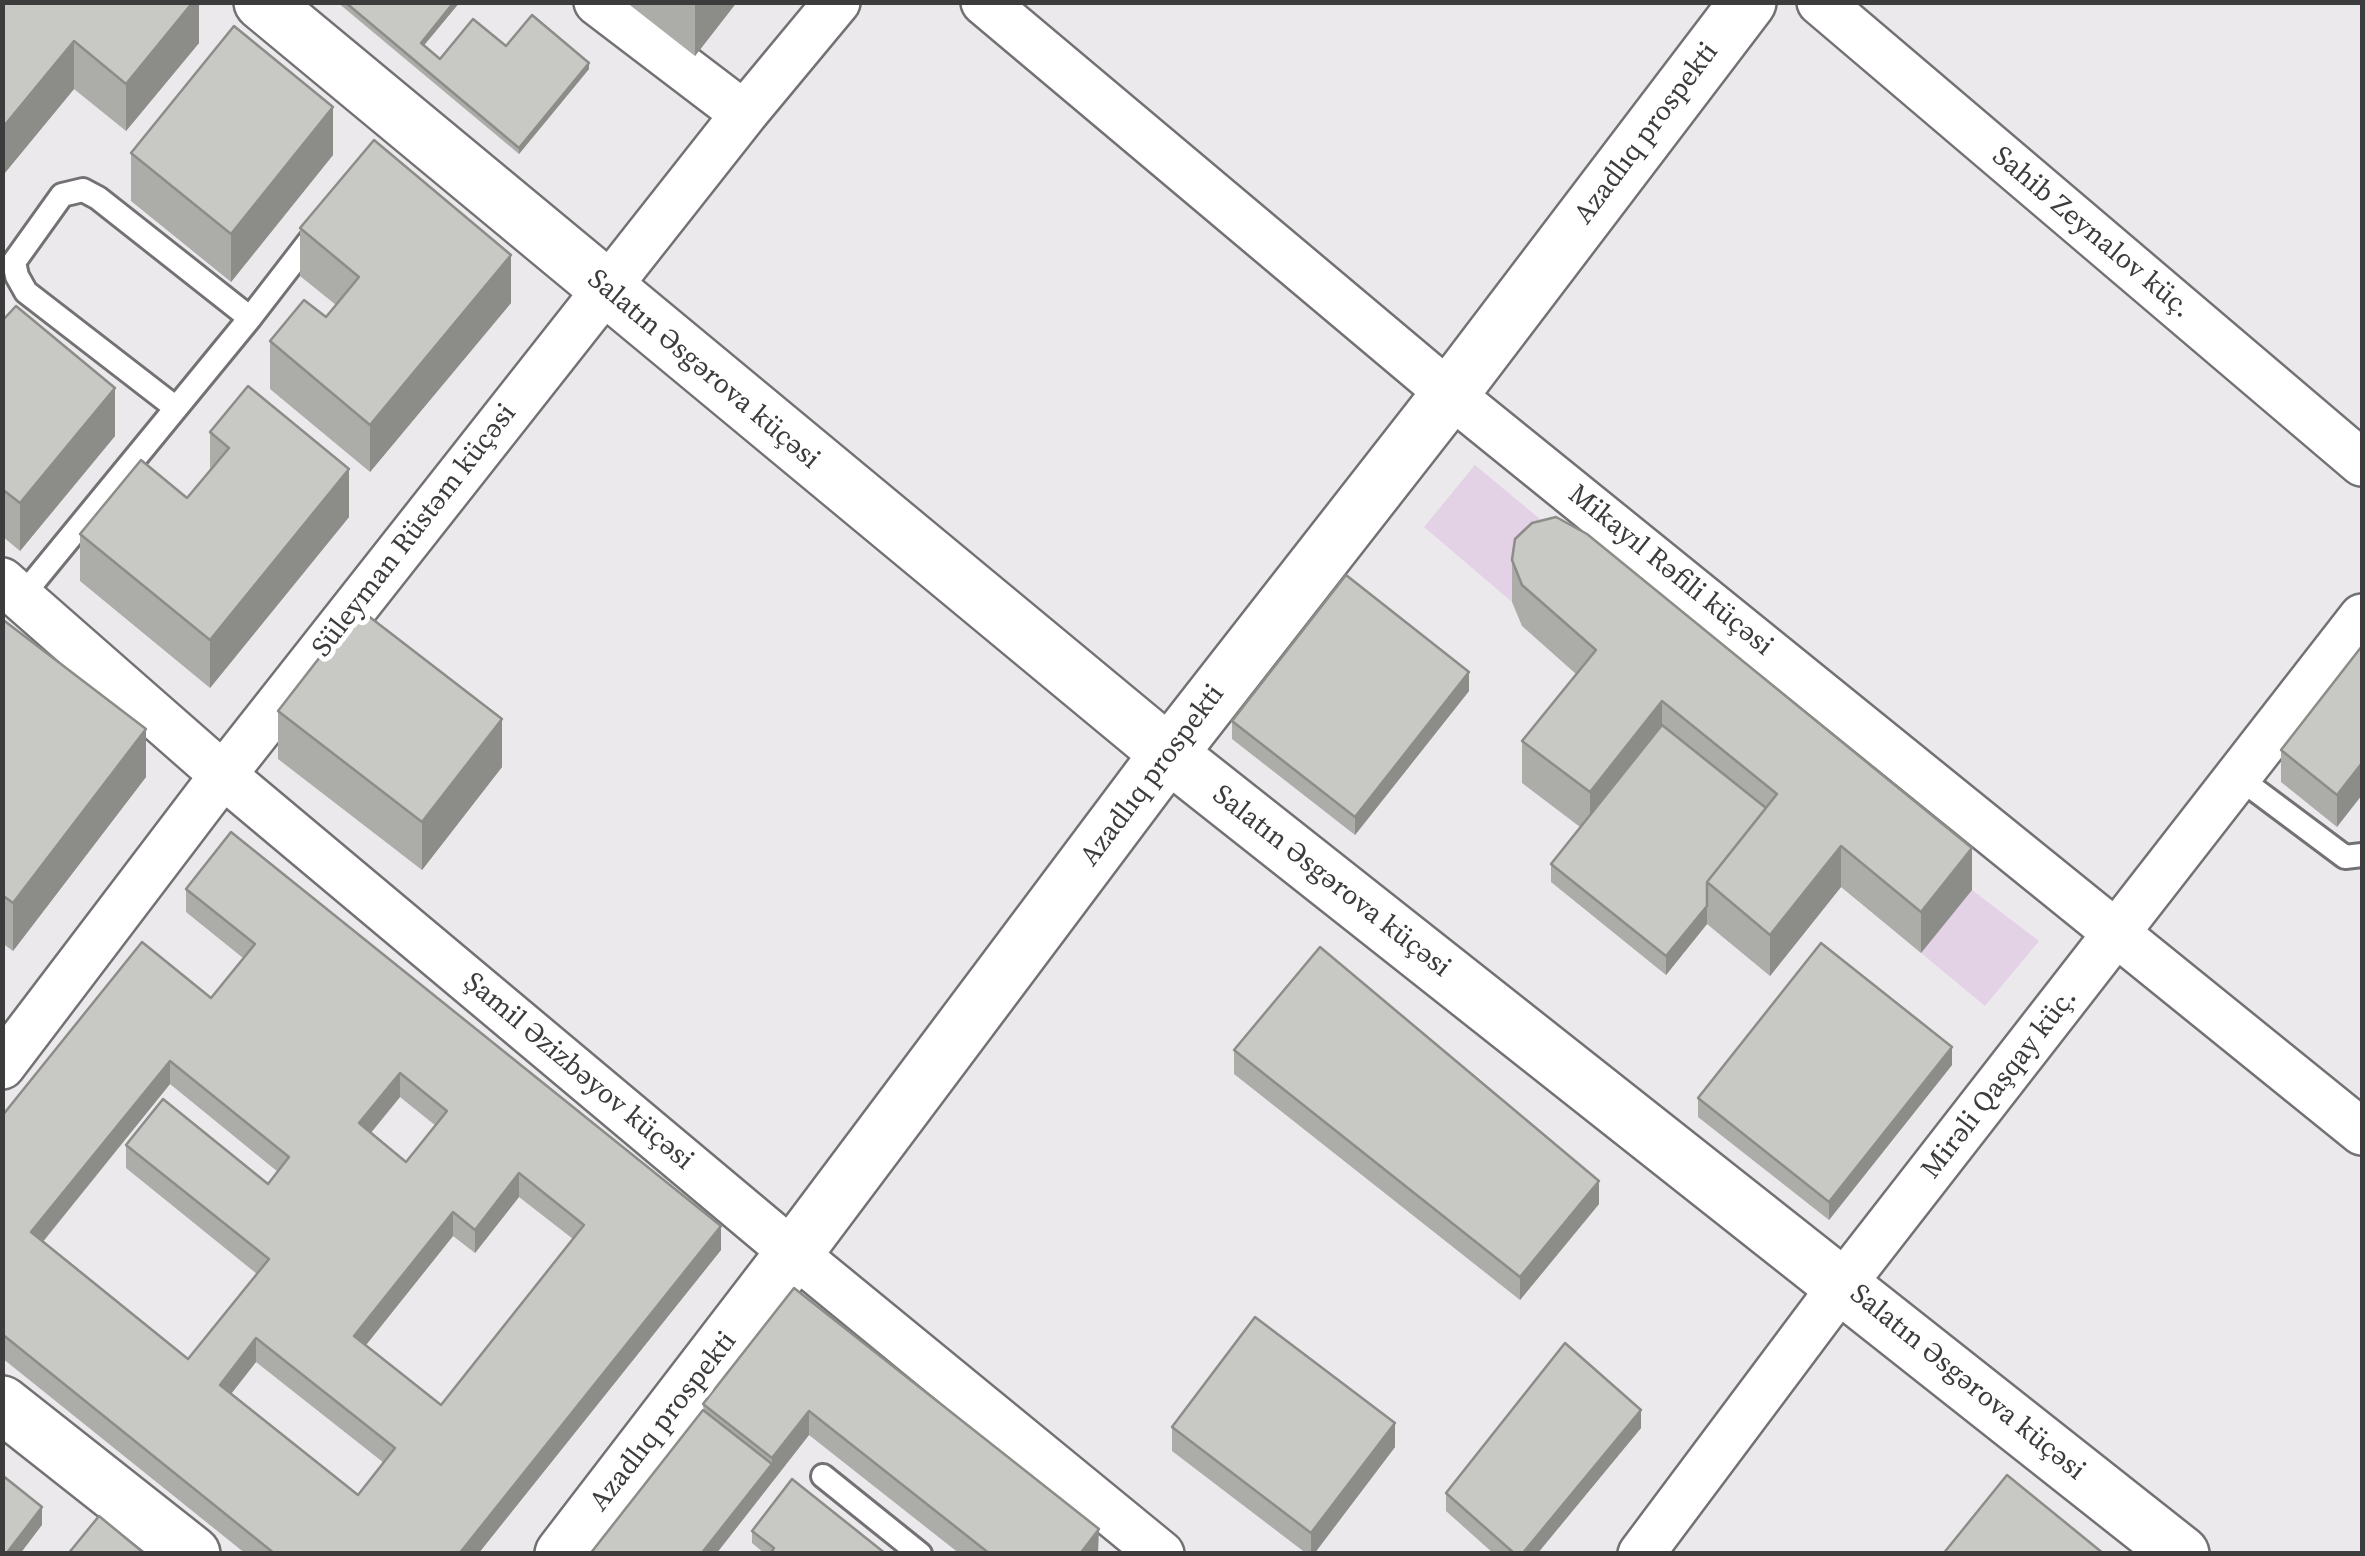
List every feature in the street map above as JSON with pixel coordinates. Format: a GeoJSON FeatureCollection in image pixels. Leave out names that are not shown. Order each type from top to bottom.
{"type":"FeatureCollection","features":[{"type":"Feature","properties":{"kind":"main road","name":"Salatın Əsgərova küçəsi"},"geometry":{"type":"LineString","coordinates":[[262,2],[399,128],[606,290],[1169,754],[2180,1554]]}},
{"type":"Feature","properties":{"kind":"main road","name":"Azadlıq prospekti"},"geometry":{"type":"LineString","coordinates":[[563,1554],[1169,754],[1450,394],[1748,2]]}},
{"type":"Feature","properties":{"kind":"main road"},"geometry":{"type":"LineString","coordinates":[[2,1404],[192,1554]]}},
{"type":"Feature","properties":{"kind":"street"},"geometry":{"type":"LineString","coordinates":[[596,2],[744,114]]}},
{"type":"Feature","properties":{"kind":"street","name":"Süleyman Rüstəm küçəsi"},"geometry":{"type":"LineString","coordinates":[[5,1057],[744,114],[837,2]]}},
{"type":"Feature","properties":{"kind":"street","name":"Mikayıl Rəfili küçəsi"},"geometry":{"type":"LineString","coordinates":[[984,2],[1450,394],[2362,1132]]}},
{"type":"Feature","properties":{"kind":"street","name":"Sahib Zeynalov küç."},"geometry":{"type":"LineString","coordinates":[[1820,2],[2362,463]]}},
{"type":"Feature","properties":{"kind":"street","name":"Şamil Əzizbəyov küçəsi"},"geometry":{"type":"LineString","coordinates":[[12,589],[223,775],[1145,1548]]}},
{"type":"Feature","properties":{"kind":"street","name":"Mirəli Qaşqay küç."},"geometry":{"type":"LineString","coordinates":[[1641,1554],[1843,1284],[2362,617]]}},
{"type":"Feature","properties":{"kind":"lane"},"geometry":{"type":"LineString","coordinates":[[176,408],[26,292],[17,276],[14,262],[62,195],[83,190],[98,198],[250,318]]}},
{"type":"Feature","properties":{"kind":"lane"},"geometry":{"type":"LineString","coordinates":[[12,589],[176,408],[328,218]]}},
{"type":"Feature","properties":{"kind":"lane"},"geometry":{"type":"LineString","coordinates":[[2238,777],[2345,858],[2362,855]]}},
{"type":"Feature","properties":{"kind":"lane"},"geometry":{"type":"LineString","coordinates":[[822,1476],[920,1554]]}},
{"type":"Feature","properties":{"kind":"shaded area"},"geometry":{"type":"Polygon","coordinates":[[[1475,465],[1570,544],[1515,581],[1512,602],[1424,527],[1475,465]]]}},
{"type":"Feature","properties":{"kind":"shaded area"},"geometry":{"type":"Polygon","coordinates":[[[1972,890],[2039,941],[1985,1006],[1921,953],[1972,890]]]}},
{"type":"Feature","properties":{"kind":"building"},"geometry":{"type":"Polygon","coordinates":[[[2,2],[193,2],[126,84],[74,41],[4,126],[2,2]]]}},
{"type":"Feature","properties":{"kind":"building"},"geometry":{"type":"Polygon","coordinates":[[[345,2],[454,2],[421,43],[440,59],[473,19],[506,46],[532,15],[589,63],[519,148],[345,2]]]}},
{"type":"Feature","properties":{"kind":"building"},"geometry":{"type":"Polygon","coordinates":[[[234,26],[333,107],[231,234],[131,153],[234,26]]]}},
{"type":"Feature","properties":{"kind":"building"},"geometry":{"type":"Polygon","coordinates":[[[374,140],[511,255],[370,425],[270,341],[304,300],[326,317],[359,277],[300,228],[374,140]]]}},
{"type":"Feature","properties":{"kind":"building"},"geometry":{"type":"Polygon","coordinates":[[[16,306],[115,388],[20,503],[2,489],[2,321],[16,306]]]}},
{"type":"Feature","properties":{"kind":"building"},"geometry":{"type":"Polygon","coordinates":[[[248,386],[349,469],[210,640],[80,534],[141,460],[187,498],[229,448],[210,432],[248,386]]]}},
{"type":"Feature","properties":{"kind":"building"},"geometry":{"type":"Polygon","coordinates":[[[1556,517],[1587,534],[1972,848],[1921,912],[1841,846],[1770,935],[1707,882],[1777,794],[1662,701],[1590,792],[1522,741],[1596,650],[1522,585],[1512,560],[1515,539],[1532,523],[1556,517]]]}},
{"type":"Feature","properties":{"kind":"building"},"geometry":{"type":"Polygon","coordinates":[[[1346,575],[1469,672],[1355,817],[1232,721],[1346,575]]]}},
{"type":"Feature","properties":{"kind":"building"},"geometry":{"type":"Polygon","coordinates":[[[358,608],[502,719],[422,822],[278,711],[358,608]]]}},
{"type":"Feature","properties":{"kind":"building"},"geometry":{"type":"Polygon","coordinates":[[[2,619],[146,729],[13,903],[2,895],[2,619]]]}},
{"type":"Feature","properties":{"kind":"building"},"geometry":{"type":"Polygon","coordinates":[[[2362,646],[2362,763],[2337,795],[2281,750],[2362,646]]]}},
{"type":"Feature","properties":{"kind":"building"},"geometry":{"type":"Polygon","coordinates":[[[1662,725],[1766,808],[1707,882],[1707,906],[1666,956],[1551,864],[1662,725]]]}},
{"type":"Feature","properties":{"kind":"building"},"geometry":{"type":"Polygon","coordinates":[[[231,832],[721,1226],[459,1554],[275,1554],[2,1334],[2,1116],[142,942],[211,998],[255,944],[186,889],[231,832]],[[170,1061],[31,1232],[188,1359],[269,1259],[126,1145],[163,1099],[268,1184],[289,1157],[170,1061]],[[400,1073],[359,1123],[406,1162],[447,1111],[400,1073]],[[519,1173],[475,1230],[453,1212],[354,1336],[441,1405],[584,1225],[519,1173]],[[256,1338],[220,1385],[358,1495],[395,1448],[256,1338]]]}},
{"type":"Feature","properties":{"kind":"building"},"geometry":{"type":"Polygon","coordinates":[[[1821,943],[1952,1047],[1829,1202],[1698,1098],[1821,943]]]}},
{"type":"Feature","properties":{"kind":"building"},"geometry":{"type":"Polygon","coordinates":[[[1320,947],[1599,1181],[1520,1277],[1234,1050],[1320,947]]]}},
{"type":"Feature","properties":{"kind":"building"},"geometry":{"type":"Polygon","coordinates":[[[794,1288],[1099,1529],[1080,1554],[990,1554],[809,1411],[772,1458],[703,1404],[794,1288]]]}},
{"type":"Feature","properties":{"kind":"building"},"geometry":{"type":"Polygon","coordinates":[[[1255,1317],[1395,1423],[1311,1533],[1172,1427],[1255,1317]]]}},
{"type":"Feature","properties":{"kind":"building"},"geometry":{"type":"Polygon","coordinates":[[[1565,1343],[1641,1410],[1522,1554],[1515,1554],[1446,1493],[1565,1343]]]}},
{"type":"Feature","properties":{"kind":"building"},"geometry":{"type":"Polygon","coordinates":[[[703,1410],[772,1464],[701,1554],[590,1554],[703,1410]]]}},
{"type":"Feature","properties":{"kind":"building"},"geometry":{"type":"Polygon","coordinates":[[[2,1475],[42,1507],[6,1554],[2,1554],[2,1475]]]}},
{"type":"Feature","properties":{"kind":"building"},"geometry":{"type":"Polygon","coordinates":[[[2007,1475],[2104,1554],[1943,1554],[2007,1475]]]}},
{"type":"Feature","properties":{"kind":"building"},"geometry":{"type":"Polygon","coordinates":[[[792,1479],[886,1554],[770,1554],[774,1548],[752,1531],[792,1479]]]}},
{"type":"Feature","properties":{"kind":"building"},"geometry":{"type":"Polygon","coordinates":[[[99,1516],[145,1554],[68,1554],[99,1516]]]}}]}
